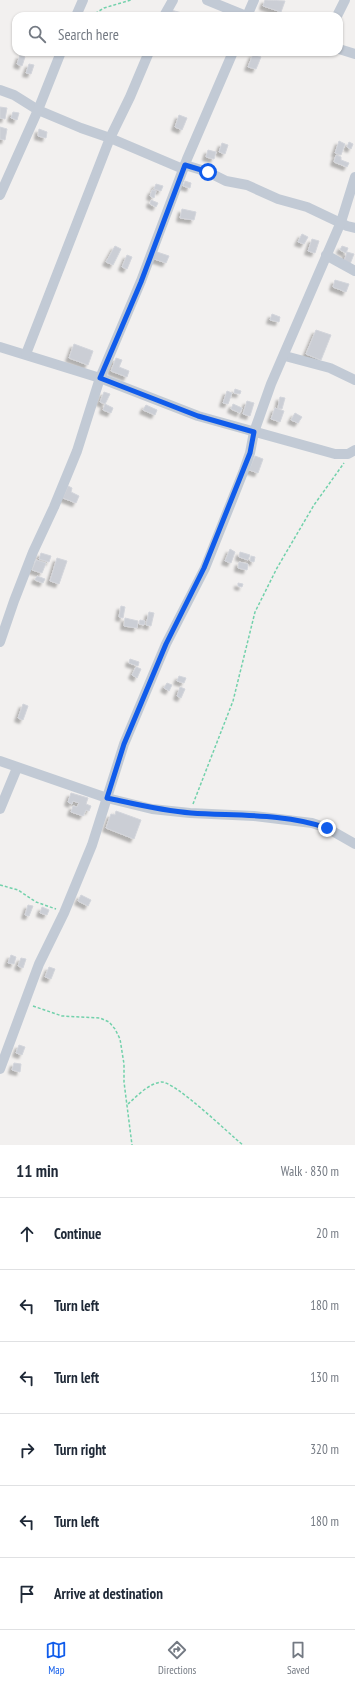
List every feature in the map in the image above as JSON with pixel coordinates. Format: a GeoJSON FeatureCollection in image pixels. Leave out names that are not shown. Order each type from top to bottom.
{"type":"FeatureCollection","features":[{"type":"Feature","properties":{"kind":"street"},"geometry":{"type":"LineString","coordinates":[[78,12],[83,0]]}},
{"type":"Feature","properties":{"kind":"street"},"geometry":{"type":"LineString","coordinates":[[166,12],[173,0]]}},
{"type":"Feature","properties":{"kind":"street"},"geometry":{"type":"LineString","coordinates":[[207,0],[237,12]]}},
{"type":"Feature","properties":{"kind":"street"},"geometry":{"type":"LineString","coordinates":[[249,12],[254,0]]}},
{"type":"Feature","properties":{"kind":"street"},"geometry":{"type":"LineString","coordinates":[[339,12],[345,0]]}},
{"type":"Feature","properties":{"kind":"street"},"geometry":{"type":"LineString","coordinates":[[343,51],[355,54]]}},
{"type":"Feature","properties":{"kind":"street"},"geometry":{"type":"LineString","coordinates":[[0,195],[38,110],[59,56]]}},
{"type":"Feature","properties":{"kind":"street"},"geometry":{"type":"LineString","coordinates":[[26,354],[110,138],[130,97],[147,56]]}},
{"type":"Feature","properties":{"kind":"street"},"geometry":{"type":"LineString","coordinates":[[0,642],[33,552],[54,507],[77,451],[100,378],[141,282],[184,167],[231,56]]}},
{"type":"Feature","properties":{"kind":"street"},"geometry":{"type":"LineString","coordinates":[[0,90],[14,96],[38,110],[81,128],[184,167],[208,172],[226,182],[247,185],[278,199],[307,207],[347,226],[355,228]]}},
{"type":"Feature","properties":{"kind":"street"},"geometry":{"type":"LineString","coordinates":[[0,1069],[39,964],[64,913],[92,845],[124,744],[166,644],[204,568],[250,453],[254,432],[271,384],[285,356],[304,305],[340,222],[355,177]]}},
{"type":"Feature","properties":{"kind":"street"},"geometry":{"type":"LineString","coordinates":[[326,256],[355,272]]}},
{"type":"Feature","properties":{"kind":"street"},"geometry":{"type":"LineString","coordinates":[[0,347],[100,378],[198,416],[335,454],[351,452]]}},
{"type":"Feature","properties":{"kind":"street"},"geometry":{"type":"LineString","coordinates":[[285,356],[330,368],[355,380]]}},
{"type":"Feature","properties":{"kind":"street"},"geometry":{"type":"LineString","coordinates":[[0,761],[107,798],[152,809],[190,813],[254,816],[312,823],[327,828],[355,844]]}},
{"type":"Feature","properties":{"kind":"street"},"geometry":{"type":"LineString","coordinates":[[0,809],[18,768]]}},
{"type":"Feature","properties":{"kind":"path"},"geometry":{"type":"LineString","coordinates":[[98,12],[111,5],[131,0]]}},
{"type":"Feature","properties":{"kind":"path"},"geometry":{"type":"LineString","coordinates":[[190,813],[233,700],[255,612],[277,568],[314,505],[351,452]]}},
{"type":"Feature","properties":{"kind":"path"},"geometry":{"type":"LineString","coordinates":[[0,885],[18,890],[36,902],[48,905],[64,913]]}},
{"type":"Feature","properties":{"kind":"path"},"geometry":{"type":"LineString","coordinates":[[25,1004],[62,1016],[100,1018],[109,1022],[120,1039],[132,1145]]}},
{"type":"Feature","properties":{"kind":"path"},"geometry":{"type":"LineString","coordinates":[[128,1104],[150,1085],[161,1082],[168,1084],[180,1091],[243,1145]]}},
{"type":"Feature","properties":{"kind":"building"},"geometry":{"type":"Polygon","coordinates":[[[265,0],[285,1],[281,12],[263,6],[265,0]]]}},
{"type":"Feature","properties":{"kind":"building"},"geometry":{"type":"Polygon","coordinates":[[[20,56],[25,57],[22,66],[17,64],[20,56]]]}},
{"type":"Feature","properties":{"kind":"building"},"geometry":{"type":"Polygon","coordinates":[[[252,56],[261,57],[256,69],[248,67],[252,56]]]}},
{"type":"Feature","properties":{"kind":"building"},"geometry":{"type":"Polygon","coordinates":[[[29,64],[34,65],[31,74],[26,73],[29,64]]]}},
{"type":"Feature","properties":{"kind":"building"},"geometry":{"type":"Polygon","coordinates":[[[0,107],[7,108],[5,119],[0,118],[0,107]]]}},
{"type":"Feature","properties":{"kind":"building"},"geometry":{"type":"Polygon","coordinates":[[[13,112],[19,113],[17,120],[11,118],[13,112]]]}},
{"type":"Feature","properties":{"kind":"building"},"geometry":{"type":"Polygon","coordinates":[[[179,115],[187,118],[182,130],[175,127],[179,115]]]}},
{"type":"Feature","properties":{"kind":"building"},"geometry":{"type":"Polygon","coordinates":[[[0,127],[7,129],[5,140],[0,139],[0,127]]]}},
{"type":"Feature","properties":{"kind":"building"},"geometry":{"type":"Polygon","coordinates":[[[39,129],[47,132],[46,138],[38,136],[39,129]]]}},
{"type":"Feature","properties":{"kind":"building"},"geometry":{"type":"Polygon","coordinates":[[[339,141],[345,144],[341,155],[335,153],[339,141]]]}},
{"type":"Feature","properties":{"kind":"building"},"geometry":{"type":"Polygon","coordinates":[[[349,142],[353,144],[351,149],[347,147],[349,142]]]}},
{"type":"Feature","properties":{"kind":"building"},"geometry":{"type":"Polygon","coordinates":[[[222,143],[228,145],[225,154],[219,152],[222,143]]]}},
{"type":"Feature","properties":{"kind":"building"},"geometry":{"type":"Polygon","coordinates":[[[208,150],[216,152],[214,159],[206,157],[208,150]]]}},
{"type":"Feature","properties":{"kind":"building"},"geometry":{"type":"Polygon","coordinates":[[[336,155],[341,157],[341,160],[349,163],[347,167],[334,162],[336,155]]]}},
{"type":"Feature","properties":{"kind":"building"},"geometry":{"type":"Polygon","coordinates":[[[185,181],[191,183],[190,188],[183,186],[185,181]]]}},
{"type":"Feature","properties":{"kind":"building"},"geometry":{"type":"Polygon","coordinates":[[[156,184],[163,186],[161,191],[154,189],[156,184]]]}},
{"type":"Feature","properties":{"kind":"building"},"geometry":{"type":"Polygon","coordinates":[[[152,190],[156,191],[154,198],[150,196],[152,190]]]}},
{"type":"Feature","properties":{"kind":"building"},"geometry":{"type":"Polygon","coordinates":[[[151,200],[158,203],[156,207],[150,204],[151,200]]]}},
{"type":"Feature","properties":{"kind":"building"},"geometry":{"type":"Polygon","coordinates":[[[182,209],[196,212],[194,220],[180,218],[182,209]]]}},
{"type":"Feature","properties":{"kind":"building"},"geometry":{"type":"Polygon","coordinates":[[[302,234],[308,237],[304,244],[298,242],[302,234]]]}},
{"type":"Feature","properties":{"kind":"building"},"geometry":{"type":"Polygon","coordinates":[[[312,239],[319,241],[315,253],[308,251],[312,239]]]}},
{"type":"Feature","properties":{"kind":"building"},"geometry":{"type":"Polygon","coordinates":[[[115,246],[121,249],[113,265],[106,262],[115,246]]]}},
{"type":"Feature","properties":{"kind":"building"},"geometry":{"type":"Polygon","coordinates":[[[342,246],[348,248],[346,253],[340,250],[342,246]]]}},
{"type":"Feature","properties":{"kind":"building"},"geometry":{"type":"Polygon","coordinates":[[[157,252],[169,256],[166,263],[154,259],[157,252]]]}},
{"type":"Feature","properties":{"kind":"building"},"geometry":{"type":"Polygon","coordinates":[[[347,252],[354,254],[350,264],[344,262],[347,252]]]}},
{"type":"Feature","properties":{"kind":"building"},"geometry":{"type":"Polygon","coordinates":[[[127,255],[132,257],[127,269],[122,267],[127,255]]]}},
{"type":"Feature","properties":{"kind":"building"},"geometry":{"type":"Polygon","coordinates":[[[335,280],[349,284],[346,292],[333,287],[335,280]]]}},
{"type":"Feature","properties":{"kind":"building"},"geometry":{"type":"Polygon","coordinates":[[[272,314],[280,317],[279,322],[270,320],[272,314]]]}},
{"type":"Feature","properties":{"kind":"building"},"geometry":{"type":"Polygon","coordinates":[[[316,330],[331,335],[321,360],[306,354],[316,330]]]}},
{"type":"Feature","properties":{"kind":"building"},"geometry":{"type":"Polygon","coordinates":[[[74,344],[93,351],[88,365],[69,358],[74,344]]]}},
{"type":"Feature","properties":{"kind":"building"},"geometry":{"type":"Polygon","coordinates":[[[116,358],[122,360],[119,367],[129,371],[127,377],[111,371],[116,358]]]}},
{"type":"Feature","properties":{"kind":"building"},"geometry":{"type":"Polygon","coordinates":[[[235,389],[241,391],[240,394],[234,393],[235,389]]]}},
{"type":"Feature","properties":{"kind":"building"},"geometry":{"type":"Polygon","coordinates":[[[227,391],[232,393],[228,404],[223,403],[227,391]]]}},
{"type":"Feature","properties":{"kind":"building"},"geometry":{"type":"Polygon","coordinates":[[[104,392],[110,394],[105,404],[100,402],[104,392]]]}},
{"type":"Feature","properties":{"kind":"building"},"geometry":{"type":"Polygon","coordinates":[[[280,397],[285,398],[282,409],[278,408],[280,397]]]}},
{"type":"Feature","properties":{"kind":"building"},"geometry":{"type":"Polygon","coordinates":[[[247,401],[254,403],[250,416],[243,414],[247,401]]]}},
{"type":"Feature","properties":{"kind":"building"},"geometry":{"type":"Polygon","coordinates":[[[105,404],[113,408],[111,413],[103,410],[105,404]]]}},
{"type":"Feature","properties":{"kind":"building"},"geometry":{"type":"Polygon","coordinates":[[[233,404],[242,408],[240,413],[231,409],[233,404]]]}},
{"type":"Feature","properties":{"kind":"building"},"geometry":{"type":"Polygon","coordinates":[[[146,405],[157,410],[155,415],[143,410],[146,405]]]}},
{"type":"Feature","properties":{"kind":"building"},"geometry":{"type":"Polygon","coordinates":[[[275,408],[284,411],[280,422],[271,419],[275,408]]]}},
{"type":"Feature","properties":{"kind":"building"},"geometry":{"type":"Polygon","coordinates":[[[295,413],[302,417],[298,423],[291,420],[295,413]]]}},
{"type":"Feature","properties":{"kind":"building"},"geometry":{"type":"Polygon","coordinates":[[[255,456],[263,459],[258,473],[249,470],[255,456]]]}},
{"type":"Feature","properties":{"kind":"building"},"geometry":{"type":"Polygon","coordinates":[[[68,486],[72,488],[71,492],[79,496],[76,503],[63,498],[68,486]]]}},
{"type":"Feature","properties":{"kind":"building"},"geometry":{"type":"Polygon","coordinates":[[[230,549],[235,552],[231,563],[225,561],[230,549]]]}},
{"type":"Feature","properties":{"kind":"building"},"geometry":{"type":"Polygon","coordinates":[[[240,552],[250,555],[248,560],[239,557],[240,552]]]}},
{"type":"Feature","properties":{"kind":"building"},"geometry":{"type":"Polygon","coordinates":[[[41,553],[51,556],[49,562],[39,559],[41,553]]]}},
{"type":"Feature","properties":{"kind":"building"},"geometry":{"type":"Polygon","coordinates":[[[251,556],[255,557],[254,562],[250,561],[251,556]]]}},
{"type":"Feature","properties":{"kind":"building"},"geometry":{"type":"Polygon","coordinates":[[[57,558],[67,561],[59,584],[50,581],[57,558]]]}},
{"type":"Feature","properties":{"kind":"building"},"geometry":{"type":"Polygon","coordinates":[[[36,560],[46,563],[42,573],[32,570],[36,560]]]}},
{"type":"Feature","properties":{"kind":"building"},"geometry":{"type":"Polygon","coordinates":[[[239,562],[248,564],[247,570],[238,568],[239,562]]]}},
{"type":"Feature","properties":{"kind":"building"},"geometry":{"type":"Polygon","coordinates":[[[37,576],[45,579],[43,583],[35,580],[37,576]]]}},
{"type":"Feature","properties":{"kind":"building"},"geometry":{"type":"Polygon","coordinates":[[[238,583],[243,584],[242,587],[238,586],[238,583]]]}},
{"type":"Feature","properties":{"kind":"building"},"geometry":{"type":"Polygon","coordinates":[[[121,606],[125,607],[123,618],[119,617],[121,606]]]}},
{"type":"Feature","properties":{"kind":"building"},"geometry":{"type":"Polygon","coordinates":[[[149,612],[154,613],[151,626],[146,625],[149,612]]]}},
{"type":"Feature","properties":{"kind":"building"},"geometry":{"type":"Polygon","coordinates":[[[125,618],[138,621],[137,628],[124,626],[125,618]]]}},
{"type":"Feature","properties":{"kind":"building"},"geometry":{"type":"Polygon","coordinates":[[[140,620],[145,621],[144,625],[139,624],[140,620]]]}},
{"type":"Feature","properties":{"kind":"building"},"geometry":{"type":"Polygon","coordinates":[[[130,659],[139,662],[138,666],[129,663],[130,659]]]}},
{"type":"Feature","properties":{"kind":"building"},"geometry":{"type":"Polygon","coordinates":[[[136,667],[141,669],[137,678],[132,675],[136,667]]]}},
{"type":"Feature","properties":{"kind":"building"},"geometry":{"type":"Polygon","coordinates":[[[179,676],[186,678],[184,683],[177,681],[179,676]]]}},
{"type":"Feature","properties":{"kind":"building"},"geometry":{"type":"Polygon","coordinates":[[[167,683],[172,685],[169,691],[164,688],[167,683]]]}},
{"type":"Feature","properties":{"kind":"building"},"geometry":{"type":"Polygon","coordinates":[[[180,687],[185,689],[181,698],[177,696],[180,687]]]}},
{"type":"Feature","properties":{"kind":"building"},"geometry":{"type":"Polygon","coordinates":[[[23,704],[28,706],[23,720],[18,718],[23,704]]]}},
{"type":"Feature","properties":{"kind":"building"},"geometry":{"type":"Polygon","coordinates":[[[71,793],[88,798],[86,804],[91,806],[89,811],[86,810],[83,816],[71,812],[73,806],[77,807],[79,803],[73,801],[72,804],[68,802],[71,793]]]}},
{"type":"Feature","properties":{"kind":"building"},"geometry":{"type":"Polygon","coordinates":[[[116,811],[141,820],[134,839],[106,828],[111,814],[115,815],[116,811]]]}},
{"type":"Feature","properties":{"kind":"building"},"geometry":{"type":"Polygon","coordinates":[[[81,895],[91,900],[88,906],[78,901],[81,895]]]}},
{"type":"Feature","properties":{"kind":"building"},"geometry":{"type":"Polygon","coordinates":[[[28,905],[33,906],[29,916],[25,915],[28,905]]]}},
{"type":"Feature","properties":{"kind":"building"},"geometry":{"type":"Polygon","coordinates":[[[42,907],[49,910],[47,915],[40,913],[42,907]]]}},
{"type":"Feature","properties":{"kind":"building"},"geometry":{"type":"Polygon","coordinates":[[[11,955],[16,957],[14,964],[8,963],[11,955]]]}},
{"type":"Feature","properties":{"kind":"building"},"geometry":{"type":"Polygon","coordinates":[[[21,958],[26,959],[23,968],[18,966],[21,958]]]}},
{"type":"Feature","properties":{"kind":"building"},"geometry":{"type":"Polygon","coordinates":[[[49,967],[55,969],[51,979],[45,977],[49,967]]]}},
{"type":"Feature","properties":{"kind":"building"},"geometry":{"type":"Polygon","coordinates":[[[19,1045],[25,1047],[22,1055],[16,1053],[19,1045]]]}},
{"type":"Feature","properties":{"kind":"building"},"geometry":{"type":"Polygon","coordinates":[[[14,1063],[21,1064],[20,1072],[12,1070],[14,1063]]]}},
{"type":"Feature","properties":{"kind":"route"},"geometry":{"type":"LineString","coordinates":[[208,172],[185,165],[141,282],[100,378],[198,416],[254,432],[250,453],[233,496],[204,568],[166,644],[124,744],[107,798],[152,809],[190,813],[289,819],[312,823],[327,828]]}}]}
